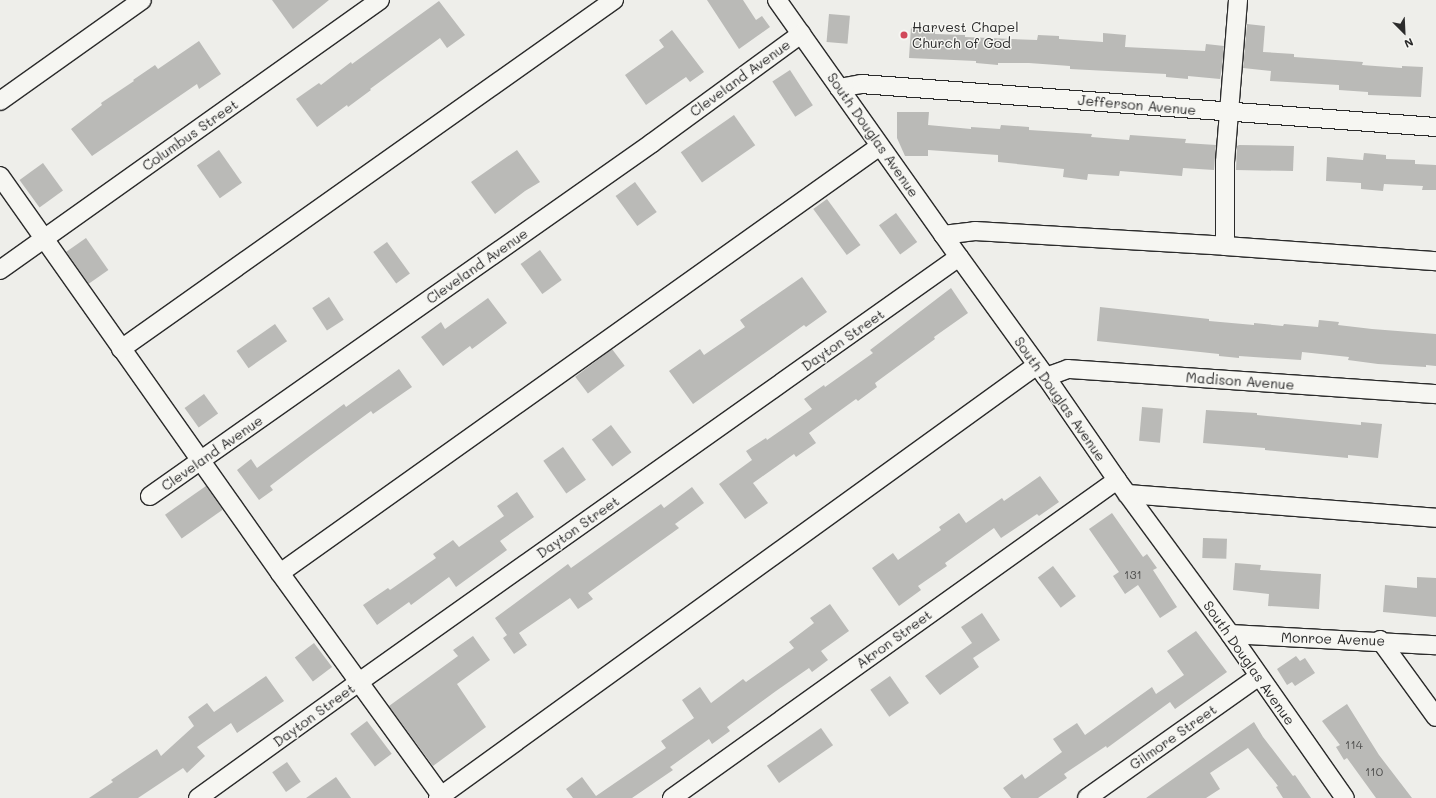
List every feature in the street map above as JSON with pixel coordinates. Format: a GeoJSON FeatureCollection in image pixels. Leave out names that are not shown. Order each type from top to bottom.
{"type":"FeatureCollection","features":[{"type":"Feature","properties":{"kind":"street"},"geometry":{"type":"LineString","coordinates":[[0,101],[142,0]]}},
{"type":"Feature","properties":{"kind":"street","name":"Columbus Street"},"geometry":{"type":"LineString","coordinates":[[0,270],[380,0]]}},
{"type":"Feature","properties":{"kind":"street"},"geometry":{"type":"LineString","coordinates":[[121,349],[614,0]]}},
{"type":"Feature","properties":{"kind":"street","name":"South Douglas Avenue"},"geometry":{"type":"LineString","coordinates":[[777,0],[943,235],[1042,371],[1122,487],[1230,634],[1258,677],[1345,798]]}},
{"type":"Feature","properties":{"kind":"street"},"geometry":{"type":"LineString","coordinates":[[1225,246],[1225,162],[1238,0]]}},
{"type":"Feature","properties":{"kind":"street","name":"Cleveland Avenue"},"geometry":{"type":"LineString","coordinates":[[150,496],[652,143],[802,34]]}},
{"type":"Feature","properties":{"kind":"street","name":"Jefferson Avenue"},"geometry":{"type":"LineString","coordinates":[[839,88],[861,84],[1228,113],[1436,127]]}},
{"type":"Feature","properties":{"kind":"street"},"geometry":{"type":"LineString","coordinates":[[280,573],[880,146]]}},
{"type":"Feature","properties":{"kind":"street"},"geometry":{"type":"LineString","coordinates":[[0,176],[121,349],[202,460],[280,573],[440,797]]}},
{"type":"Feature","properties":{"kind":"street"},"geometry":{"type":"LineString","coordinates":[[943,235],[976,231],[1225,246],[1436,261]]}},
{"type":"Feature","properties":{"kind":"street","name":"Dayton Street"},"geometry":{"type":"LineString","coordinates":[[198,798],[359,682],[959,257]]}},
{"type":"Feature","properties":{"kind":"street","name":"Madison Avenue"},"geometry":{"type":"LineString","coordinates":[[440,797],[1042,371],[1068,369],[1436,394]]}},
{"type":"Feature","properties":{"kind":"street"},"geometry":{"type":"LineString","coordinates":[[1122,487],[1436,518]]}},
{"type":"Feature","properties":{"kind":"street","name":"Akron Street"},"geometry":{"type":"LineString","coordinates":[[672,798],[1122,487]]}},
{"type":"Feature","properties":{"kind":"street","name":"Monroe Avenue"},"geometry":{"type":"LineString","coordinates":[[1230,634],[1380,640],[1436,644]]}},
{"type":"Feature","properties":{"kind":"street"},"geometry":{"type":"LineString","coordinates":[[1380,640],[1436,717]]}},
{"type":"Feature","properties":{"kind":"street","name":"Gilmore Street"},"geometry":{"type":"LineString","coordinates":[[1087,798],[1258,677]]}},
{"type":"Feature","properties":{"kind":"building"},"geometry":{"type":"Polygon","coordinates":[[[272,0],[329,0],[293,29],[272,0]]]}},
{"type":"Feature","properties":{"kind":"building"},"geometry":{"type":"Polygon","coordinates":[[[707,0],[743,0],[756,20],[762,16],[770,27],[739,49],[707,0]]]}},
{"type":"Feature","properties":{"kind":"building"},"geometry":{"type":"Polygon","coordinates":[[[439,1],[465,35],[447,48],[440,38],[370,89],[371,90],[348,107],[347,105],[317,127],[296,99],[319,83],[321,85],[351,62],[352,64],[439,1]]]}},
{"type":"Feature","properties":{"kind":"building"},"geometry":{"type":"Polygon","coordinates":[[[829,14],[850,16],[847,44],[827,42],[829,14]]]}},
{"type":"Feature","properties":{"kind":"building"},"geometry":{"type":"Polygon","coordinates":[[[1247,24],[1265,26],[1263,52],[1294,54],[1294,57],[1363,62],[1362,65],[1402,68],[1402,66],[1423,67],[1421,97],[1368,95],[1368,92],[1339,90],[1339,85],[1270,81],[1271,71],[1243,68],[1247,24]]]}},
{"type":"Feature","properties":{"kind":"building"},"geometry":{"type":"Polygon","coordinates":[[[911,27],[935,29],[935,34],[965,35],[965,37],[1037,40],[1038,35],[1059,36],[1059,39],[1103,42],[1103,33],[1126,35],[1125,47],[1205,51],[1206,44],[1224,46],[1220,79],[1188,76],[1188,79],[1166,77],[1166,74],[1070,69],[1070,66],[1029,63],[998,63],[998,65],[976,63],[976,61],[909,58],[911,27]]]}},
{"type":"Feature","properties":{"kind":"building"},"geometry":{"type":"Polygon","coordinates":[[[672,30],[704,72],[690,82],[686,77],[646,105],[625,75],[664,47],[659,40],[672,30]]]}},
{"type":"Feature","properties":{"kind":"building"},"geometry":{"type":"Polygon","coordinates":[[[199,41],[221,74],[199,89],[197,84],[92,156],[71,129],[102,105],[101,103],[134,81],[133,80],[155,65],[158,69],[199,41]]]}},
{"type":"Feature","properties":{"kind":"building"},"geometry":{"type":"Polygon","coordinates":[[[790,70],[813,105],[795,117],[772,81],[790,70]]]}},
{"type":"Feature","properties":{"kind":"building"},"geometry":{"type":"Polygon","coordinates":[[[897,112],[929,112],[928,125],[971,129],[971,127],[1000,129],[1001,125],[1029,127],[1029,130],[1092,134],[1091,137],[1129,140],[1130,135],[1186,139],[1185,143],[1216,145],[1214,170],[1183,168],[1182,176],[1120,171],[1119,176],[1088,174],[1087,180],[1063,177],[1064,169],[998,162],[998,155],[928,150],[928,156],[905,156],[897,138],[897,112]]]}},
{"type":"Feature","properties":{"kind":"building"},"geometry":{"type":"Polygon","coordinates":[[[734,115],[755,145],[702,183],[681,152],[734,115]]]}},
{"type":"Feature","properties":{"kind":"building"},"geometry":{"type":"Polygon","coordinates":[[[1237,146],[1294,146],[1293,171],[1236,170],[1237,146]]]}},
{"type":"Feature","properties":{"kind":"building"},"geometry":{"type":"Polygon","coordinates":[[[219,150],[242,183],[220,198],[197,165],[219,150]]]}},
{"type":"Feature","properties":{"kind":"building"},"geometry":{"type":"Polygon","coordinates":[[[517,150],[540,182],[525,191],[495,214],[471,182],[517,150]]]}},
{"type":"Feature","properties":{"kind":"building"},"geometry":{"type":"Polygon","coordinates":[[[1364,153],[1386,155],[1386,159],[1415,160],[1415,164],[1436,165],[1436,190],[1422,190],[1423,186],[1384,184],[1383,191],[1361,189],[1361,183],[1326,181],[1327,157],[1363,160],[1364,153]]]}},
{"type":"Feature","properties":{"kind":"building"},"geometry":{"type":"Polygon","coordinates":[[[43,163],[63,191],[40,208],[20,180],[43,163]]]}},
{"type":"Feature","properties":{"kind":"building"},"geometry":{"type":"Polygon","coordinates":[[[635,182],[657,212],[637,226],[616,196],[635,182]]]}},
{"type":"Feature","properties":{"kind":"building"},"geometry":{"type":"Polygon","coordinates":[[[827,199],[861,245],[847,255],[813,209],[827,199]]]}},
{"type":"Feature","properties":{"kind":"building"},"geometry":{"type":"Polygon","coordinates":[[[896,213],[917,242],[900,254],[879,225],[896,213]]]}},
{"type":"Feature","properties":{"kind":"building"},"geometry":{"type":"Polygon","coordinates":[[[86,238],[108,270],[89,284],[66,252],[86,238]]]}},
{"type":"Feature","properties":{"kind":"building"},"geometry":{"type":"Polygon","coordinates":[[[387,242],[410,274],[396,284],[373,252],[387,242]]]}},
{"type":"Feature","properties":{"kind":"building"},"geometry":{"type":"Polygon","coordinates":[[[540,250],[562,280],[542,294],[521,264],[540,250]]]}},
{"type":"Feature","properties":{"kind":"building"},"geometry":{"type":"Polygon","coordinates":[[[802,277],[827,312],[806,327],[804,325],[693,404],[669,371],[700,349],[704,355],[745,327],[740,320],[802,277]]]}},
{"type":"Feature","properties":{"kind":"building"},"geometry":{"type":"Polygon","coordinates":[[[951,288],[968,313],[934,337],[935,339],[875,383],[877,387],[858,401],[856,399],[809,433],[816,443],[796,457],[794,454],[753,483],[768,503],[745,519],[719,484],[752,460],[746,451],[766,438],[767,440],[812,409],[804,399],[824,385],[825,387],[873,353],[870,350],[951,288]]]}},
{"type":"Feature","properties":{"kind":"building"},"geometry":{"type":"Polygon","coordinates":[[[329,297],[344,320],[327,331],[312,308],[329,297]]]}},
{"type":"Feature","properties":{"kind":"building"},"geometry":{"type":"Polygon","coordinates":[[[488,298],[507,323],[472,349],[470,346],[443,366],[421,337],[441,322],[445,329],[488,298]]]}},
{"type":"Feature","properties":{"kind":"building"},"geometry":{"type":"Polygon","coordinates":[[[1100,307],[1209,319],[1209,321],[1254,325],[1254,323],[1318,327],[1319,320],[1339,322],[1338,325],[1436,334],[1436,366],[1426,365],[1426,367],[1378,364],[1348,360],[1349,357],[1302,352],[1301,360],[1239,356],[1239,358],[1219,356],[1219,354],[1097,341],[1100,307]]]}},
{"type":"Feature","properties":{"kind":"building"},"geometry":{"type":"Polygon","coordinates":[[[275,324],[287,341],[249,368],[236,351],[275,324]]]}},
{"type":"Feature","properties":{"kind":"building"},"geometry":{"type":"Polygon","coordinates":[[[612,349],[625,366],[588,393],[575,377],[612,349]]]}},
{"type":"Feature","properties":{"kind":"building"},"geometry":{"type":"Polygon","coordinates":[[[399,369],[412,387],[373,414],[371,411],[311,455],[270,486],[273,490],[259,500],[237,470],[251,459],[257,468],[344,404],[346,407],[399,369]]]}},
{"type":"Feature","properties":{"kind":"building"},"geometry":{"type":"Polygon","coordinates":[[[204,394],[218,413],[199,428],[185,408],[204,394]]]}},
{"type":"Feature","properties":{"kind":"building"},"geometry":{"type":"Polygon","coordinates":[[[1142,407],[1163,409],[1160,443],[1139,441],[1142,407]]]}},
{"type":"Feature","properties":{"kind":"building"},"geometry":{"type":"Polygon","coordinates":[[[1206,410],[1257,413],[1257,415],[1361,425],[1361,422],[1382,424],[1378,458],[1348,455],[1348,458],[1265,450],[1265,448],[1203,443],[1206,410]]]}},
{"type":"Feature","properties":{"kind":"building"},"geometry":{"type":"Polygon","coordinates":[[[611,425],[631,452],[612,467],[592,439],[611,425]]]}},
{"type":"Feature","properties":{"kind":"building"},"geometry":{"type":"Polygon","coordinates":[[[563,447],[586,480],[566,494],[543,461],[563,447]]]}},
{"type":"Feature","properties":{"kind":"building"},"geometry":{"type":"Polygon","coordinates":[[[1040,476],[1059,502],[1039,516],[1037,514],[1001,538],[994,528],[945,563],[947,566],[918,586],[921,590],[899,606],[872,568],[893,553],[898,560],[941,530],[939,527],[959,513],[966,523],[1002,498],[1004,501],[1040,476]]]}},
{"type":"Feature","properties":{"kind":"building"},"geometry":{"type":"Polygon","coordinates":[[[206,486],[223,510],[182,538],[165,515],[206,486]]]}},
{"type":"Feature","properties":{"kind":"building"},"geometry":{"type":"Polygon","coordinates":[[[692,487],[704,503],[675,524],[679,528],[588,593],[593,599],[578,609],[570,598],[519,633],[527,645],[514,654],[503,638],[507,635],[495,618],[568,564],[571,568],[661,504],[664,508],[692,487]]]}},
{"type":"Feature","properties":{"kind":"building"},"geometry":{"type":"Polygon","coordinates":[[[517,492],[534,517],[500,541],[507,550],[456,587],[449,577],[411,605],[409,602],[377,625],[363,605],[388,588],[390,590],[436,558],[433,554],[453,540],[459,547],[504,516],[497,506],[517,492]]]}},
{"type":"Feature","properties":{"kind":"building"},"geometry":{"type":"Polygon","coordinates":[[[1112,513],[1143,557],[1147,554],[1157,568],[1153,570],[1177,607],[1160,618],[1138,585],[1125,594],[1113,576],[1119,572],[1089,529],[1112,513]]]}},
{"type":"Feature","properties":{"kind":"building"},"geometry":{"type":"Polygon","coordinates":[[[1203,538],[1227,539],[1226,559],[1202,558],[1203,538]]]}},
{"type":"Feature","properties":{"kind":"building"},"geometry":{"type":"Polygon","coordinates":[[[1235,563],[1261,565],[1260,570],[1321,574],[1319,609],[1268,606],[1269,594],[1233,590],[1235,563]]]}},
{"type":"Feature","properties":{"kind":"building"},"geometry":{"type":"Polygon","coordinates":[[[1053,566],[1076,596],[1061,608],[1038,577],[1053,566]]]}},
{"type":"Feature","properties":{"kind":"building"},"geometry":{"type":"Polygon","coordinates":[[[1417,577],[1436,578],[1436,617],[1383,612],[1385,585],[1417,588],[1417,577]]]}},
{"type":"Feature","properties":{"kind":"building"},"geometry":{"type":"Polygon","coordinates":[[[830,604],[849,631],[821,651],[828,660],[812,672],[809,668],[776,691],[727,727],[730,731],[712,744],[709,739],[670,767],[673,770],[632,798],[573,798],[566,789],[582,777],[596,796],[666,748],[661,741],[694,718],[682,700],[700,687],[711,703],[743,679],[746,682],[794,648],[789,642],[814,623],[810,618],[830,604]]]}},
{"type":"Feature","properties":{"kind":"building"},"geometry":{"type":"Polygon","coordinates":[[[982,613],[1000,640],[973,658],[979,667],[940,695],[925,676],[972,643],[961,627],[982,613]]]}},
{"type":"Feature","properties":{"kind":"building"},"geometry":{"type":"Polygon","coordinates":[[[1196,631],[1227,672],[1175,709],[1170,702],[1107,748],[1106,746],[1064,774],[1067,778],[1038,798],[1011,798],[1003,788],[1022,774],[1025,779],[1062,752],[1053,739],[1077,723],[1085,735],[1152,687],[1156,694],[1184,675],[1167,651],[1196,631]]]}},
{"type":"Feature","properties":{"kind":"building"},"geometry":{"type":"Polygon","coordinates":[[[473,636],[490,660],[457,684],[486,727],[433,766],[389,706],[458,656],[453,650],[473,636]]]}},
{"type":"Feature","properties":{"kind":"building"},"geometry":{"type":"Polygon","coordinates":[[[314,643],[332,667],[313,681],[295,657],[314,643]]]}},
{"type":"Feature","properties":{"kind":"building"},"geometry":{"type":"Polygon","coordinates":[[[1296,656],[1300,661],[1305,658],[1315,673],[1295,686],[1292,682],[1287,685],[1277,669],[1296,656]]]}},
{"type":"Feature","properties":{"kind":"building"},"geometry":{"type":"Polygon","coordinates":[[[266,676],[284,701],[237,733],[231,723],[197,747],[205,756],[187,773],[183,768],[138,798],[89,798],[113,782],[111,780],[157,749],[161,756],[194,726],[188,717],[207,703],[214,712],[266,676]]]}},
{"type":"Feature","properties":{"kind":"building"},"geometry":{"type":"Polygon","coordinates":[[[890,676],[909,703],[889,717],[870,690],[890,676]]]}},
{"type":"Feature","properties":{"kind":"building"},"geometry":{"type":"Polygon","coordinates":[[[1347,704],[1379,755],[1412,798],[1376,798],[1347,758],[1344,760],[1336,747],[1340,745],[1322,721],[1347,704]]]}},
{"type":"Feature","properties":{"kind":"building"},"geometry":{"type":"Polygon","coordinates":[[[367,721],[392,754],[375,766],[350,734],[367,721]]]}},
{"type":"Feature","properties":{"kind":"building"},"geometry":{"type":"Polygon","coordinates":[[[1254,722],[1263,737],[1293,776],[1295,775],[1311,798],[1283,798],[1276,787],[1278,786],[1248,748],[1210,773],[1220,789],[1206,798],[1146,798],[1254,722]]]}},
{"type":"Feature","properties":{"kind":"building"},"geometry":{"type":"Polygon","coordinates":[[[821,728],[833,745],[779,783],[767,766],[821,728]]]}},
{"type":"Feature","properties":{"kind":"building"},"geometry":{"type":"Polygon","coordinates":[[[287,762],[301,782],[286,792],[272,772],[287,762]]]}},
{"type":"Feature","properties":{"kind":"building"},"geometry":{"type":"Polygon","coordinates":[[[336,777],[351,798],[306,798],[336,777]]]}},
{"type":"Feature","properties":{"kind":"place","name":"Harvest Chapel Church of God"},"geometry":{"type":"Point","coordinates":[904,35]}}]}
